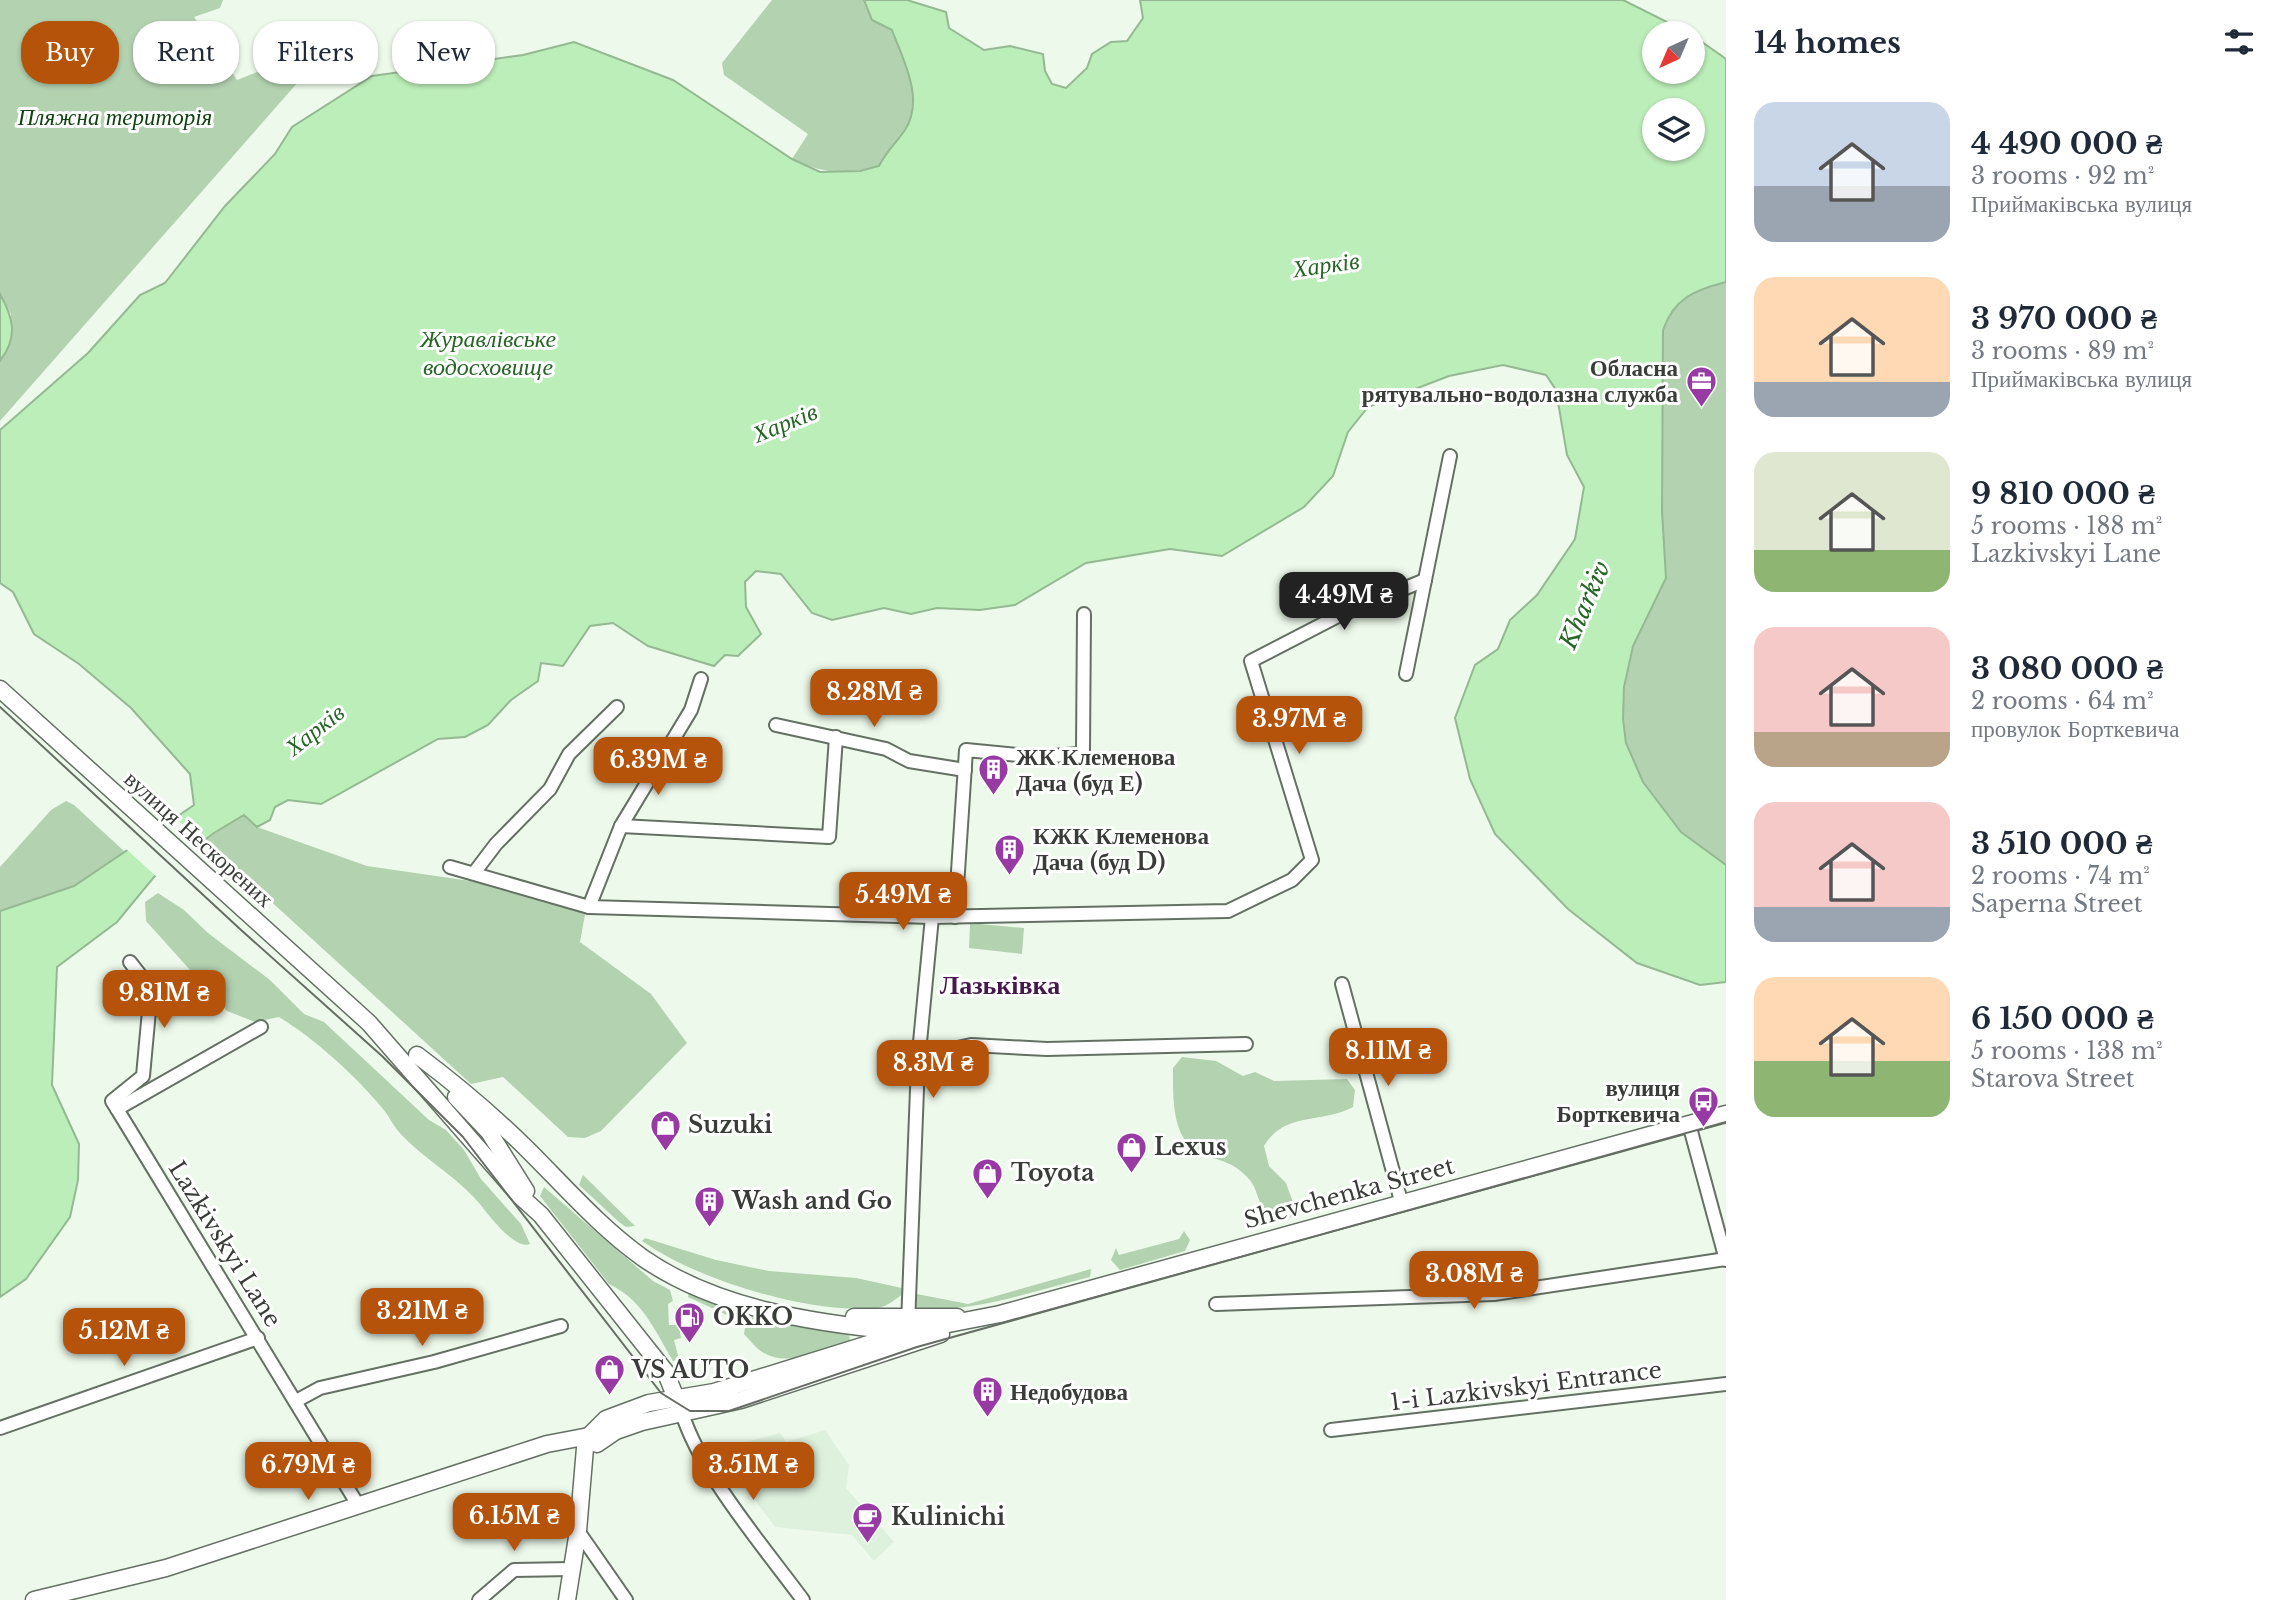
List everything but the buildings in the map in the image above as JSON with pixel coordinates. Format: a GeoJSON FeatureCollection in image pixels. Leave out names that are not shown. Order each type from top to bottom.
{"type":"FeatureCollection","features":[{"type":"Feature","properties":{"kind":"main road","name":"вулиця Нескорених"},"geometry":{"type":"LineString","coordinates":[[0,688],[114,794],[412,1060],[520,1196],[536,1208]]}},
{"type":"Feature","properties":{"kind":"main road"},"geometry":{"type":"LineString","coordinates":[[412,1060],[489,1132],[560,1186],[626,1245],[660,1269],[719,1295],[780,1312],[850,1326],[908,1325]]}},
{"type":"Feature","properties":{"kind":"main road"},"geometry":{"type":"LineString","coordinates":[[412,1060],[457,1085],[530,1152],[560,1186]]}},
{"type":"Feature","properties":{"kind":"main road","name":"Shevchenka Street"},"geometry":{"type":"LineString","coordinates":[[596,1437],[610,1417],[649,1403],[680,1405],[741,1400],[855,1353],[953,1329],[984,1318],[1401,1202],[1726,1114]]}},
{"type":"Feature","properties":{"kind":"main road","name":"вулиця Нескорених"},"geometry":{"type":"LineString","coordinates":[[489,1132],[536,1208],[665,1371],[680,1405]]}},
{"type":"Feature","properties":{"kind":"main road"},"geometry":{"type":"LineString","coordinates":[[536,1208],[541,1184],[551,1182],[560,1186]]}},
{"type":"Feature","properties":{"kind":"main road"},"geometry":{"type":"LineString","coordinates":[[780,1312],[953,1329]]}},
{"type":"Feature","properties":{"kind":"main road","name":"Shevchenka Street"},"geometry":{"type":"LineString","coordinates":[[908,1325],[984,1318]]}},
{"type":"Feature","properties":{"kind":"main road"},"geometry":{"type":"LineString","coordinates":[[850,1326],[855,1338],[855,1353],[901,1340],[908,1325]]}},
{"type":"Feature","properties":{"kind":"main road"},"geometry":{"type":"LineString","coordinates":[[34,1600],[166,1568],[547,1444],[596,1437]]}},
{"type":"Feature","properties":{"kind":"main road"},"geometry":{"type":"LineString","coordinates":[[567,1600],[578,1531],[584,1459],[596,1437]]}},
{"type":"Feature","properties":{"kind":"street"},"geometry":{"type":"LineString","coordinates":[[1406,674],[1450,456]]}},
{"type":"Feature","properties":{"kind":"street"},"geometry":{"type":"LineString","coordinates":[[450,867],[589,907],[932,917],[1228,911],[1282,886],[1312,860],[1251,661],[1340,615],[1425,580]]}},
{"type":"Feature","properties":{"kind":"street"},"geometry":{"type":"LineString","coordinates":[[955,917],[966,750],[1073,757],[1083,750],[1084,614]]}},
{"type":"Feature","properties":{"kind":"street"},"geometry":{"type":"LineString","coordinates":[[589,907],[621,826],[691,710],[701,679]]}},
{"type":"Feature","properties":{"kind":"street"},"geometry":{"type":"LineString","coordinates":[[474,873],[496,844],[550,789],[569,754],[617,707]]}},
{"type":"Feature","properties":{"kind":"street"},"geometry":{"type":"LineString","coordinates":[[776,725],[887,749],[909,761],[965,770]]}},
{"type":"Feature","properties":{"kind":"street"},"geometry":{"type":"LineString","coordinates":[[621,826],[829,837],[836,737]]}},
{"type":"Feature","properties":{"kind":"street"},"geometry":{"type":"LineString","coordinates":[[908,1325],[918,1063],[932,917]]}},
{"type":"Feature","properties":{"kind":"street"},"geometry":{"type":"LineString","coordinates":[[130,962],[152,989],[144,1076],[112,1101],[117,1109],[261,1027]]}},
{"type":"Feature","properties":{"kind":"street"},"geometry":{"type":"LineString","coordinates":[[1342,984],[1401,1202]]}},
{"type":"Feature","properties":{"kind":"street"},"geometry":{"type":"LineString","coordinates":[[918,1063],[944,1051],[971,1045],[1047,1049],[1247,1044]]}},
{"type":"Feature","properties":{"kind":"street","name":"Lazkivskyi Lane"},"geometry":{"type":"LineString","coordinates":[[117,1109],[358,1505]]}},
{"type":"Feature","properties":{"kind":"street"},"geometry":{"type":"LineString","coordinates":[[1216,1304],[1494,1293],[1726,1259],[1689,1124]]}},
{"type":"Feature","properties":{"kind":"street"},"geometry":{"type":"LineString","coordinates":[[296,1401],[320,1388],[434,1362],[561,1326]]}},
{"type":"Feature","properties":{"kind":"street"},"geometry":{"type":"LineString","coordinates":[[0,1428],[258,1338]]}},
{"type":"Feature","properties":{"kind":"street","name":"1-i Lazkivskyi Entrance"},"geometry":{"type":"LineString","coordinates":[[1331,1430],[1726,1384]]}},
{"type":"Feature","properties":{"kind":"street"},"geometry":{"type":"LineString","coordinates":[[680,1405],[687,1429],[718,1480],[803,1600]]}},
{"type":"Feature","properties":{"kind":"street"},"geometry":{"type":"LineString","coordinates":[[578,1531],[626,1600]]}},
{"type":"Feature","properties":{"kind":"street"},"geometry":{"type":"LineString","coordinates":[[479,1600],[514,1570],[571,1569]]}},
{"type":"Feature","properties":{"kind":"shaded area"},"geometry":{"type":"Polygon","coordinates":[[[825,1430],[849,1465],[846,1488],[894,1542],[874,1561],[852,1535],[775,1527],[728,1464],[733,1450],[746,1442],[780,1433],[786,1442],[825,1430]]]}},
{"type":"Feature","properties":{"kind":"green space","name":"Пляжна територія"},"geometry":{"type":"Polygon","coordinates":[[[0,0],[223,0],[220,8],[194,17],[197,21],[133,21],[133,84],[239,84],[239,79],[253,74],[253,84],[296,84],[0,421],[0,361],[11,314],[0,294],[0,0]]]}},
{"type":"Feature","properties":{"kind":"green space"},"geometry":{"type":"Polygon","coordinates":[[[772,0],[864,0],[872,20],[892,29],[910,80],[913,106],[905,130],[879,166],[835,172],[814,168],[792,159],[808,134],[724,75],[722,63],[772,0]]]}},
{"type":"Feature","properties":{"kind":"green space"},"geometry":{"type":"Polygon","coordinates":[[[1726,282],[1726,865],[1681,832],[1643,782],[1626,743],[1623,719],[1624,687],[1633,646],[1666,578],[1662,511],[1663,330],[1673,310],[1687,297],[1726,282]]]}},
{"type":"Feature","properties":{"kind":"green space"},"geometry":{"type":"Polygon","coordinates":[[[66,801],[74,805],[125,852],[74,886],[0,911],[0,867],[51,810],[66,801]]]}},
{"type":"Feature","properties":{"kind":"green space"},"geometry":{"type":"Polygon","coordinates":[[[244,815],[257,827],[367,866],[512,887],[586,909],[580,942],[651,994],[687,1043],[601,1131],[585,1138],[568,1137],[503,1077],[471,1084],[207,843],[206,839],[244,815]]]}},
{"type":"Feature","properties":{"kind":"green space"},"geometry":{"type":"Polygon","coordinates":[[[158,893],[184,910],[208,933],[270,980],[304,1014],[324,1022],[429,1120],[446,1130],[464,1150],[481,1179],[521,1224],[530,1244],[517,1242],[509,1237],[470,1193],[407,1141],[360,1084],[307,1036],[279,1017],[255,1022],[227,1011],[146,921],[145,902],[158,893]]]}},
{"type":"Feature","properties":{"kind":"green space"},"geometry":{"type":"Polygon","coordinates":[[[970,923],[1024,928],[1022,954],[969,948],[970,923]]]}},
{"type":"Feature","properties":{"kind":"green space"},"geometry":{"type":"Polygon","coordinates":[[[1182,1057],[1216,1061],[1243,1076],[1255,1072],[1274,1081],[1347,1079],[1355,1090],[1353,1107],[1293,1123],[1273,1135],[1264,1146],[1269,1166],[1286,1183],[1298,1216],[1277,1220],[1260,1203],[1252,1182],[1242,1172],[1232,1165],[1204,1155],[1185,1141],[1176,1118],[1173,1093],[1173,1068],[1182,1057]]]}},
{"type":"Feature","properties":{"kind":"green space"},"geometry":{"type":"Polygon","coordinates":[[[583,1175],[635,1226],[626,1227],[619,1222],[579,1185],[583,1175]]]}},
{"type":"Feature","properties":{"kind":"green space"},"geometry":{"type":"Polygon","coordinates":[[[544,1187],[653,1281],[670,1290],[673,1301],[668,1304],[669,1325],[679,1325],[681,1338],[674,1340],[679,1359],[673,1361],[639,1307],[609,1284],[540,1196],[544,1187]]]}},
{"type":"Feature","properties":{"kind":"green space"},"geometry":{"type":"Polygon","coordinates":[[[1184,1231],[1190,1240],[1185,1251],[1120,1270],[1111,1260],[1116,1248],[1119,1255],[1179,1239],[1184,1231]]]}},
{"type":"Feature","properties":{"kind":"green space"},"geometry":{"type":"Polygon","coordinates":[[[645,1238],[716,1260],[769,1271],[856,1278],[902,1288],[906,1292],[878,1308],[851,1309],[788,1300],[756,1292],[693,1269],[642,1241],[645,1238]]]}},
{"type":"Feature","properties":{"kind":"green space"},"geometry":{"type":"Polygon","coordinates":[[[1091,1269],[1090,1277],[1003,1300],[959,1308],[915,1309],[917,1294],[968,1304],[1091,1269]]]}},
{"type":"Feature","properties":{"kind":"green space"},"geometry":{"type":"Polygon","coordinates":[[[689,1292],[731,1309],[727,1315],[688,1297],[689,1292]]]}},
{"type":"Feature","properties":{"kind":"green space"},"geometry":{"type":"Polygon","coordinates":[[[755,1316],[849,1332],[850,1341],[807,1356],[784,1359],[774,1357],[758,1349],[744,1334],[746,1321],[755,1316]]]}},
{"type":"Feature","properties":{"kind":"water","name":"Журавлівське водосховище"},"geometry":{"type":"Polygon","coordinates":[[[864,0],[907,0],[946,12],[949,28],[984,50],[1010,46],[1043,54],[1045,71],[1052,84],[1066,88],[1087,68],[1092,54],[1111,42],[1127,41],[1143,18],[1140,0],[1623,0],[1665,21],[1642,21],[1642,84],[1705,84],[1705,44],[1726,59],[1726,282],[1687,297],[1673,310],[1663,330],[1662,511],[1666,578],[1633,646],[1624,687],[1623,719],[1626,743],[1643,782],[1681,832],[1726,865],[1726,982],[1700,985],[1637,963],[1568,909],[1495,834],[1470,779],[1455,718],[1475,665],[1498,649],[1510,620],[1537,595],[1575,539],[1584,487],[1567,455],[1556,390],[1546,375],[1503,365],[1449,376],[1368,407],[1348,432],[1333,476],[1304,507],[1222,556],[1170,549],[1086,563],[1015,605],[980,610],[937,608],[911,614],[884,608],[832,620],[812,613],[781,574],[756,571],[745,582],[746,607],[761,634],[738,656],[725,655],[714,666],[648,646],[613,623],[590,626],[563,666],[541,663],[538,681],[511,700],[488,725],[465,737],[438,739],[321,804],[288,800],[275,807],[270,820],[257,827],[244,815],[214,833],[154,877],[117,922],[57,967],[52,1085],[79,1144],[78,1180],[70,1217],[26,1279],[0,1297],[0,911],[74,886],[194,805],[190,774],[131,708],[79,664],[34,634],[13,592],[0,583],[0,430],[88,353],[140,295],[165,283],[225,206],[275,154],[292,127],[359,84],[378,84],[378,75],[392,73],[392,84],[495,84],[495,59],[574,42],[673,80],[792,159],[820,172],[860,171],[879,166],[911,118],[913,93],[892,30],[872,20],[864,0]]]}},
{"type":"Feature","properties":{"kind":"water"},"geometry":{"type":"Polygon","coordinates":[[[0,294],[11,320],[12,336],[0,361],[0,294]]]}},
{"type":"Feature","properties":{"kind":"pier"},"geometry":{"type":"Polygon","coordinates":[[[173,816],[204,844],[158,878],[125,848],[173,816]]]}},
{"type":"Feature","properties":{"kind":"tram line"},"geometry":{"type":"LineString","coordinates":[[0,707],[382,1056],[463,1137],[661,1393],[690,1411],[729,1411],[917,1347],[1726,1122]]}},
{"type":"Feature","properties":{"kind":"place","name":"Обласна рятувально-водолазна служба"},"geometry":{"type":"Point","coordinates":[1701,408]}},
{"type":"Feature","properties":{"kind":"place","name":"ЖК Клеменова Дача (буд Е)"},"geometry":{"type":"Point","coordinates":[993,797]}},
{"type":"Feature","properties":{"kind":"place","name":"КЖК Клеменова Дача (буд D)"},"geometry":{"type":"Point","coordinates":[1010,876]}},
{"type":"Feature","properties":{"kind":"place","name":"вулиця Борткевича"},"geometry":{"type":"Point","coordinates":[1703,1128]}},
{"type":"Feature","properties":{"kind":"place","name":"Suzuki"},"geometry":{"type":"Point","coordinates":[665,1152]}},
{"type":"Feature","properties":{"kind":"place","name":"Lexus"},"geometry":{"type":"Point","coordinates":[1131,1174]}},
{"type":"Feature","properties":{"kind":"place","name":"Toyota"},"geometry":{"type":"Point","coordinates":[988,1200]}},
{"type":"Feature","properties":{"kind":"place","name":"Wash and Go"},"geometry":{"type":"Point","coordinates":[709,1228]}},
{"type":"Feature","properties":{"kind":"place","name":"OKKO"},"geometry":{"type":"Point","coordinates":[690,1344]}},
{"type":"Feature","properties":{"kind":"place","name":"VS AUTO"},"geometry":{"type":"Point","coordinates":[609,1397]}},
{"type":"Feature","properties":{"kind":"place","name":"Недобудова"},"geometry":{"type":"Point","coordinates":[987,1419]}},
{"type":"Feature","properties":{"kind":"place","name":"Kulinichi"},"geometry":{"type":"Point","coordinates":[868,1544]}},
{"type":"Feature","properties":{"kind":"district","name":"Лазьківка"},"geometry":{"type":"Point","coordinates":[1000,985]}},
{"type":"Feature","properties":{"kind":"water label","name":"Харків"},"geometry":{"type":"Point","coordinates":[1326,265]}},
{"type":"Feature","properties":{"kind":"water label","name":"Харків"},"geometry":{"type":"Point","coordinates":[785,423]}},
{"type":"Feature","properties":{"kind":"water label","name":"Kharkiv"},"geometry":{"type":"Point","coordinates":[1585,605]}},
{"type":"Feature","properties":{"kind":"water label","name":"Харків"},"geometry":{"type":"Point","coordinates":[315,730]}}]}
